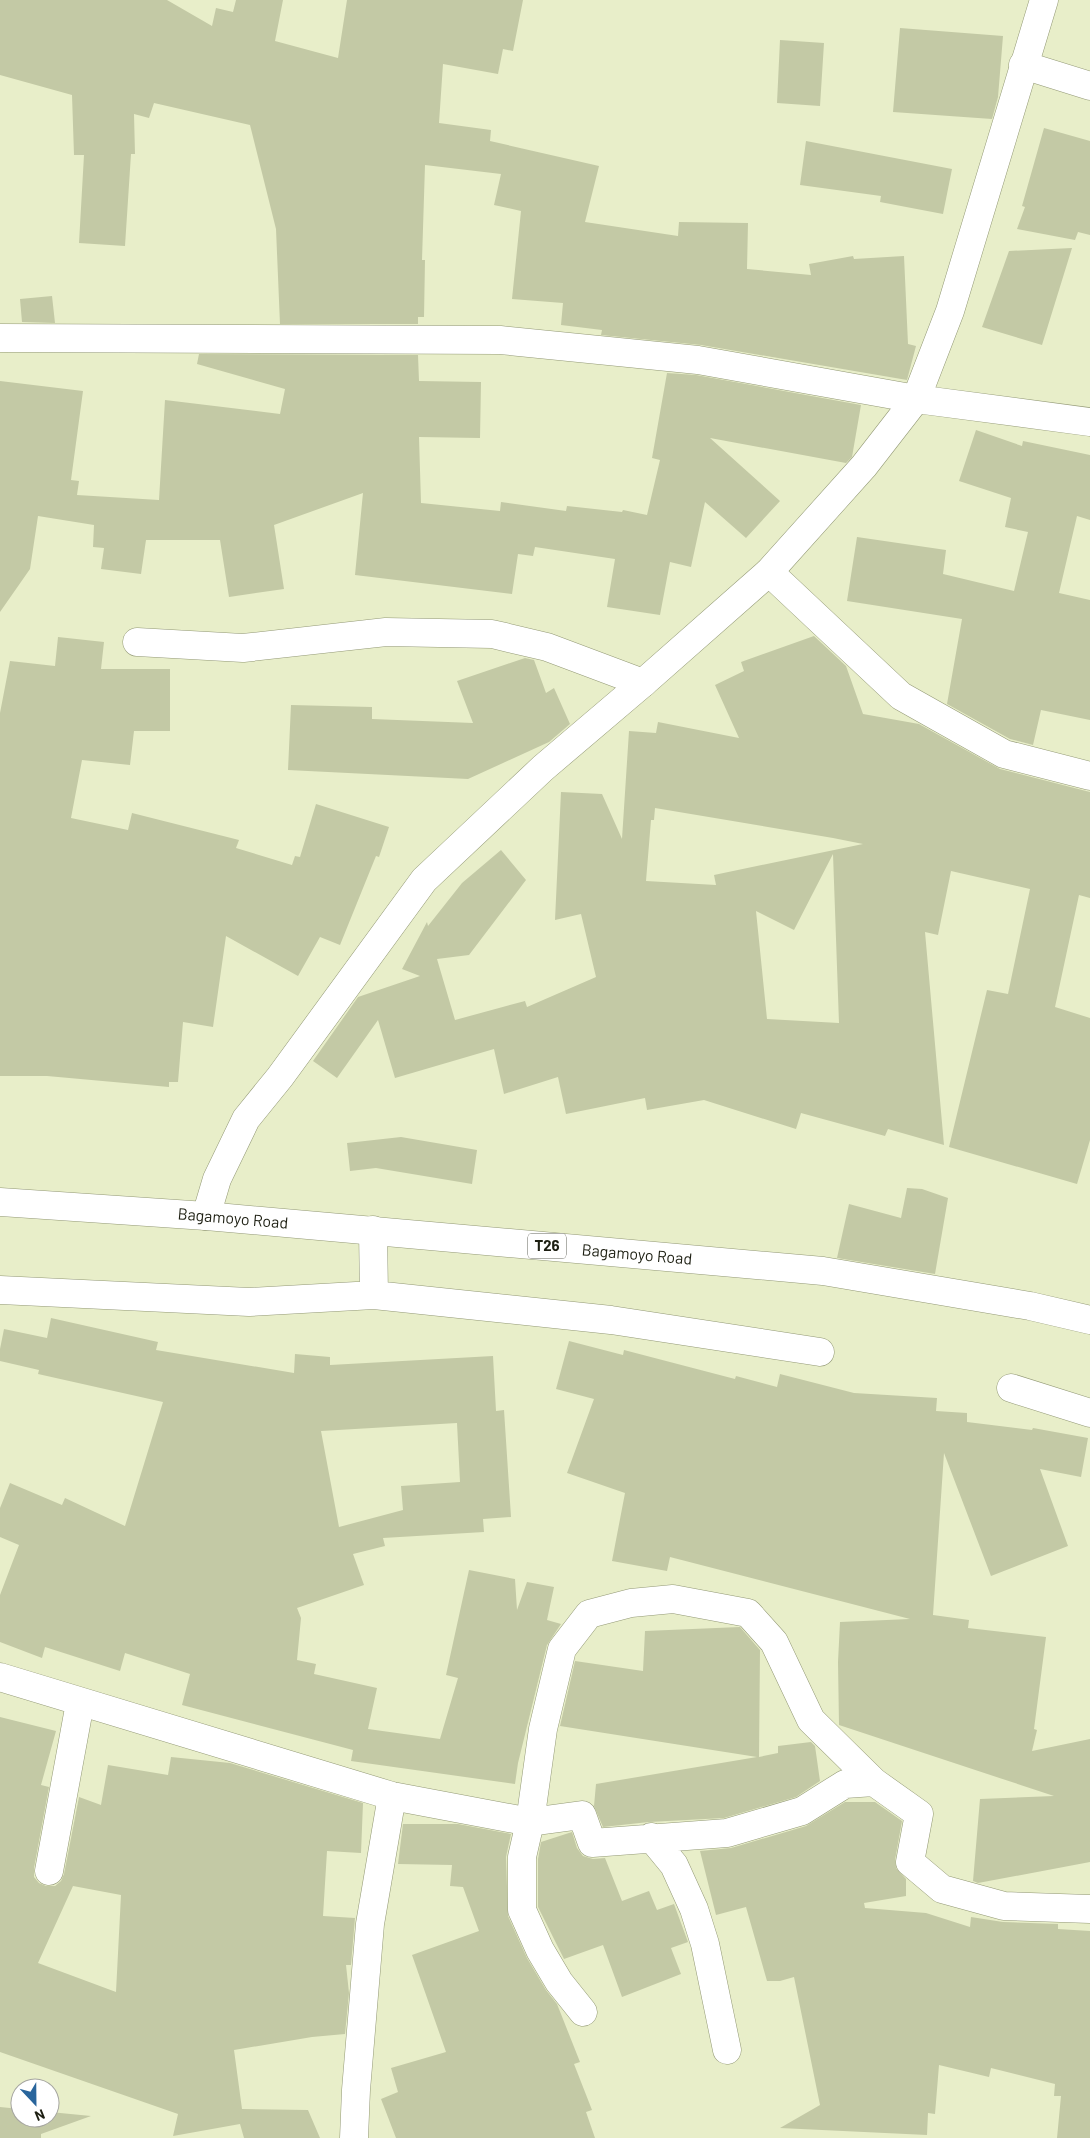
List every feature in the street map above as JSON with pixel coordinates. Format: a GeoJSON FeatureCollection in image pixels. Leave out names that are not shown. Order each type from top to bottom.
{"type":"FeatureCollection","features":[{"type":"Feature","properties":{"kind":"main road"},"geometry":{"type":"LineString","coordinates":[[206,1216],[217,1179],[246,1119],[280,1077],[424,880],[543,768],[769,572],[864,466],[916,399],[950,311],[1022,65],[1044,0]]}},
{"type":"Feature","properties":{"kind":"main road"},"geometry":{"type":"LineString","coordinates":[[1022,65],[1090,86]]}},
{"type":"Feature","properties":{"kind":"main road"},"geometry":{"type":"LineString","coordinates":[[0,338],[500,340],[698,360],[916,399],[1090,422]]}},
{"type":"Feature","properties":{"kind":"main road"},"geometry":{"type":"LineString","coordinates":[[769,572],[900,696],[1004,754],[1090,776]]}},
{"type":"Feature","properties":{"kind":"main road"},"geometry":{"type":"LineString","coordinates":[[137,642],[243,648],[386,632],[492,634],[547,647],[643,683]]}},
{"type":"Feature","properties":{"kind":"main road","name":"Bagamoyo Road"},"geometry":{"type":"LineString","coordinates":[[0,1202],[206,1216],[823,1270],[1030,1306],[1090,1320]]}},
{"type":"Feature","properties":{"kind":"main road"},"geometry":{"type":"LineString","coordinates":[[373,1230],[374,1295]]}},
{"type":"Feature","properties":{"kind":"main road"},"geometry":{"type":"LineString","coordinates":[[0,1290],[249,1302],[374,1295],[611,1320],[820,1352]]}},
{"type":"Feature","properties":{"kind":"main road"},"geometry":{"type":"LineString","coordinates":[[1011,1388],[1090,1413]]}},
{"type":"Feature","properties":{"kind":"main road"},"geometry":{"type":"LineString","coordinates":[[583,2012],[559,1982],[540,1950],[522,1910],[522,1857],[530,1822],[543,1729],[562,1649],[589,1614],[631,1603],[673,1599],[748,1613],[774,1642],[810,1720],[874,1782],[919,1814],[910,1862],[942,1889],[1004,1906],[1090,1909]]}},
{"type":"Feature","properties":{"kind":"main road"},"geometry":{"type":"LineString","coordinates":[[0,1677],[80,1703],[392,1796],[530,1822],[582,1815],[592,1842],[727,1832],[802,1811],[845,1784],[874,1782]]}},
{"type":"Feature","properties":{"kind":"main road"},"geometry":{"type":"LineString","coordinates":[[49,1871],[80,1703]]}},
{"type":"Feature","properties":{"kind":"main road"},"geometry":{"type":"LineString","coordinates":[[354,2138],[356,2090],[370,1924],[392,1796]]}},
{"type":"Feature","properties":{"kind":"main road"},"geometry":{"type":"LineString","coordinates":[[651,1837],[674,1865],[694,1908],[705,1944],[727,2050]]}},
{"type":"Feature","properties":{"kind":"building"},"geometry":{"type":"Polygon","coordinates":[[[0,0],[167,0],[212,26],[216,8],[233,12],[236,0],[283,0],[275,41],[338,58],[347,0],[523,0],[513,51],[503,49],[498,74],[443,64],[439,123],[491,130],[490,141],[599,166],[585,222],[678,236],[679,222],[748,223],[747,269],[811,275],[809,264],[853,256],[854,259],[904,256],[908,344],[916,346],[907,380],[701,345],[601,335],[602,330],[561,325],[563,303],[512,299],[521,211],[494,205],[501,174],[425,165],[422,260],[425,260],[424,317],[418,317],[418,324],[280,324],[276,229],[250,125],[154,103],[149,118],[134,114],[135,154],[131,154],[125,246],[79,243],[84,155],[74,155],[72,95],[0,75],[0,0]]]}},
{"type":"Feature","properties":{"kind":"building"},"geometry":{"type":"Polygon","coordinates":[[[900,28],[1003,36],[998,97],[992,119],[893,112],[900,28]]]}},
{"type":"Feature","properties":{"kind":"building"},"geometry":{"type":"Polygon","coordinates":[[[780,40],[824,43],[820,106],[777,103],[780,40]]]}},
{"type":"Feature","properties":{"kind":"building"},"geometry":{"type":"Polygon","coordinates":[[[1044,128],[1090,141],[1090,235],[1078,232],[1075,240],[1017,229],[1025,207],[1022,206],[1044,128]]]}},
{"type":"Feature","properties":{"kind":"building"},"geometry":{"type":"Polygon","coordinates":[[[806,141],[952,169],[943,214],[880,202],[881,196],[800,185],[806,141]]]}},
{"type":"Feature","properties":{"kind":"building"},"geometry":{"type":"Polygon","coordinates":[[[1072,248],[1042,345],[982,327],[1009,251],[1072,248]]]}},
{"type":"Feature","properties":{"kind":"building"},"geometry":{"type":"Polygon","coordinates":[[[52,296],[55,323],[22,322],[20,299],[52,296]]]}},
{"type":"Feature","properties":{"kind":"building"},"geometry":{"type":"Polygon","coordinates":[[[199,354],[418,355],[419,381],[481,382],[480,438],[419,437],[421,503],[500,511],[501,502],[566,511],[567,506],[622,512],[623,510],[647,515],[660,460],[652,458],[667,373],[696,375],[861,405],[852,457],[846,463],[710,438],[780,501],[746,538],[705,502],[691,567],[670,562],[660,615],[607,607],[615,559],[535,547],[533,556],[518,554],[512,594],[355,575],[363,493],[274,525],[284,589],[229,597],[220,540],[146,540],[141,574],[101,569],[104,548],[93,547],[94,525],[38,516],[30,569],[0,612],[0,381],[83,391],[71,480],[79,481],[77,495],[159,500],[165,400],[280,414],[285,389],[197,364],[199,354]]]}},
{"type":"Feature","properties":{"kind":"building"},"geometry":{"type":"Polygon","coordinates":[[[976,430],[1022,446],[1023,441],[1090,455],[1090,520],[1077,516],[1059,593],[1090,600],[1090,720],[1041,710],[1033,745],[1010,739],[947,704],[962,619],[847,601],[857,537],[946,550],[943,574],[1014,591],[1028,532],[1005,527],[1011,498],[959,481],[976,430]]]}},
{"type":"Feature","properties":{"kind":"building"},"geometry":{"type":"Polygon","coordinates":[[[814,636],[846,666],[863,714],[919,724],[1000,769],[1090,792],[1090,898],[1079,895],[1055,1007],[1090,1018],[1090,1140],[1077,1184],[949,1147],[987,990],[1008,994],[1030,889],[951,871],[938,935],[925,932],[944,1145],[888,1129],[885,1136],[801,1113],[796,1129],[704,1100],[647,1110],[645,1098],[566,1114],[558,1077],[504,1094],[494,1049],[395,1078],[378,1020],[337,1078],[313,1061],[358,997],[420,976],[402,969],[427,922],[428,926],[462,883],[501,850],[526,880],[469,955],[437,959],[455,1020],[525,1001],[527,1007],[596,977],[581,914],[555,920],[561,792],[602,794],[622,839],[629,731],[656,733],[658,722],[739,738],[715,685],[744,671],[741,662],[814,636]],[[655,808],[654,820],[651,820],[646,881],[716,885],[714,875],[863,844],[833,838],[655,808]],[[833,854],[794,930],[756,911],[767,1019],[839,1023],[833,854]]]}},
{"type":"Feature","properties":{"kind":"building"},"geometry":{"type":"Polygon","coordinates":[[[58,637],[104,642],[101,669],[170,669],[170,731],[134,731],[130,765],[82,760],[71,818],[128,830],[132,813],[239,840],[236,848],[292,865],[295,856],[300,857],[316,804],[389,827],[379,857],[376,856],[340,945],[320,937],[298,976],[226,936],[213,1027],[183,1022],[178,1082],[169,1082],[169,1087],[47,1076],[0,1076],[0,713],[10,661],[55,666],[58,637]]]}},
{"type":"Feature","properties":{"kind":"building"},"geometry":{"type":"Polygon","coordinates":[[[525,658],[534,660],[546,693],[554,688],[570,724],[549,742],[468,779],[288,770],[291,705],[372,707],[372,719],[473,723],[457,681],[525,658]]]}},
{"type":"Feature","properties":{"kind":"building"},"geometry":{"type":"Polygon","coordinates":[[[401,1137],[477,1150],[472,1184],[376,1168],[350,1171],[347,1143],[401,1137]]]}},
{"type":"Feature","properties":{"kind":"building"},"geometry":{"type":"Polygon","coordinates":[[[907,1188],[922,1189],[948,1198],[935,1274],[837,1258],[849,1204],[901,1218],[907,1188]]]}},
{"type":"Feature","properties":{"kind":"building"},"geometry":{"type":"Polygon","coordinates":[[[51,1318],[158,1342],[156,1350],[294,1373],[295,1354],[330,1357],[330,1365],[493,1356],[496,1411],[504,1410],[511,1517],[483,1519],[484,1532],[383,1538],[385,1546],[353,1554],[364,1585],[297,1608],[301,1618],[297,1660],[316,1664],[314,1674],[377,1688],[368,1729],[440,1739],[458,1678],[446,1675],[469,1570],[515,1579],[517,1610],[527,1582],[554,1587],[547,1620],[561,1624],[547,1645],[518,1763],[515,1784],[351,1761],[353,1750],[182,1705],[190,1674],[125,1653],[120,1671],[45,1647],[42,1658],[0,1642],[0,1595],[19,1545],[0,1537],[0,1508],[10,1483],[62,1505],[65,1498],[125,1526],[163,1402],[38,1374],[39,1370],[0,1361],[4,1329],[47,1338],[51,1318]],[[457,1423],[321,1431],[339,1527],[403,1510],[401,1486],[460,1482],[457,1423]]]}},
{"type":"Feature","properties":{"kind":"building"},"geometry":{"type":"Polygon","coordinates":[[[569,1341],[623,1355],[624,1350],[735,1379],[736,1376],[777,1387],[780,1374],[854,1393],[937,1398],[936,1411],[967,1413],[967,1422],[1032,1430],[1033,1428],[1088,1438],[1081,1477],[1040,1469],[1068,1546],[991,1576],[944,1453],[933,1615],[969,1620],[968,1628],[1046,1637],[1034,1729],[1037,1730],[1032,1751],[1090,1739],[1090,1862],[978,1883],[973,1881],[980,1799],[1054,1796],[839,1725],[838,1662],[840,1622],[910,1619],[670,1557],[667,1571],[612,1561],[625,1493],[567,1473],[594,1399],[556,1389],[569,1341]]]}},
{"type":"Feature","properties":{"kind":"building"},"geometry":{"type":"Polygon","coordinates":[[[740,1627],[760,1650],[759,1757],[778,1753],[778,1746],[811,1742],[815,1746],[820,1781],[796,1797],[724,1818],[649,1822],[603,1827],[594,1806],[596,1784],[757,1757],[560,1726],[575,1661],[643,1671],[645,1631],[740,1627]]]}},
{"type":"Feature","properties":{"kind":"building"},"geometry":{"type":"Polygon","coordinates":[[[0,1717],[56,1731],[41,1785],[49,1787],[34,1868],[34,1877],[39,1883],[46,1886],[55,1886],[61,1881],[64,1874],[79,1797],[101,1805],[108,1765],[168,1775],[171,1757],[230,1763],[363,1803],[361,1853],[327,1851],[323,1916],[355,1918],[351,1965],[346,1965],[349,1993],[345,2034],[312,2037],[234,2050],[242,2109],[308,2110],[320,2138],[244,2138],[240,2124],[173,2136],[178,2114],[0,2052],[0,1717]],[[73,1886],[38,1963],[116,1992],[121,1895],[73,1886]]]}},
{"type":"Feature","properties":{"kind":"building"},"geometry":{"type":"Polygon","coordinates":[[[845,1802],[875,1802],[902,1821],[895,1860],[896,1868],[906,1879],[906,1896],[864,1903],[865,1908],[926,1913],[970,1927],[971,1917],[1003,1922],[1058,1924],[1058,1929],[1090,1931],[1090,2138],[1057,2138],[1061,2096],[1054,2096],[1055,2084],[991,2068],[989,2077],[939,2065],[935,2114],[928,2113],[927,2135],[780,2128],[820,2105],[794,1977],[780,1981],[767,1981],[746,1907],[716,1915],[700,1851],[731,1848],[806,1826],[845,1802]]]}},
{"type":"Feature","properties":{"kind":"building"},"geometry":{"type":"Polygon","coordinates":[[[403,1824],[458,1824],[511,1834],[506,1857],[508,1916],[527,1958],[546,1990],[557,2004],[580,2062],[574,2064],[592,2110],[586,2112],[595,2138],[396,2138],[381,2099],[398,2092],[391,2068],[446,2052],[412,1955],[479,1931],[463,1887],[450,1886],[452,1865],[398,1864],[403,1824]]]}},
{"type":"Feature","properties":{"kind":"building"},"geometry":{"type":"Polygon","coordinates":[[[572,1832],[577,1848],[583,1856],[593,1859],[605,1858],[622,1901],[649,1891],[657,1910],[674,1904],[688,1942],[671,1948],[681,1974],[622,1997],[603,1945],[564,1959],[538,1907],[538,1859],[541,1842],[572,1832]]]}},
{"type":"Feature","properties":{"kind":"building"},"geometry":{"type":"Polygon","coordinates":[[[0,2107],[10,2108],[10,2128],[58,2128],[41,2134],[41,2138],[0,2138],[0,2107]]]}},
{"type":"Feature","properties":{"kind":"building"},"geometry":{"type":"Polygon","coordinates":[[[60,2113],[91,2116],[60,2127],[60,2113]]]}}]}
